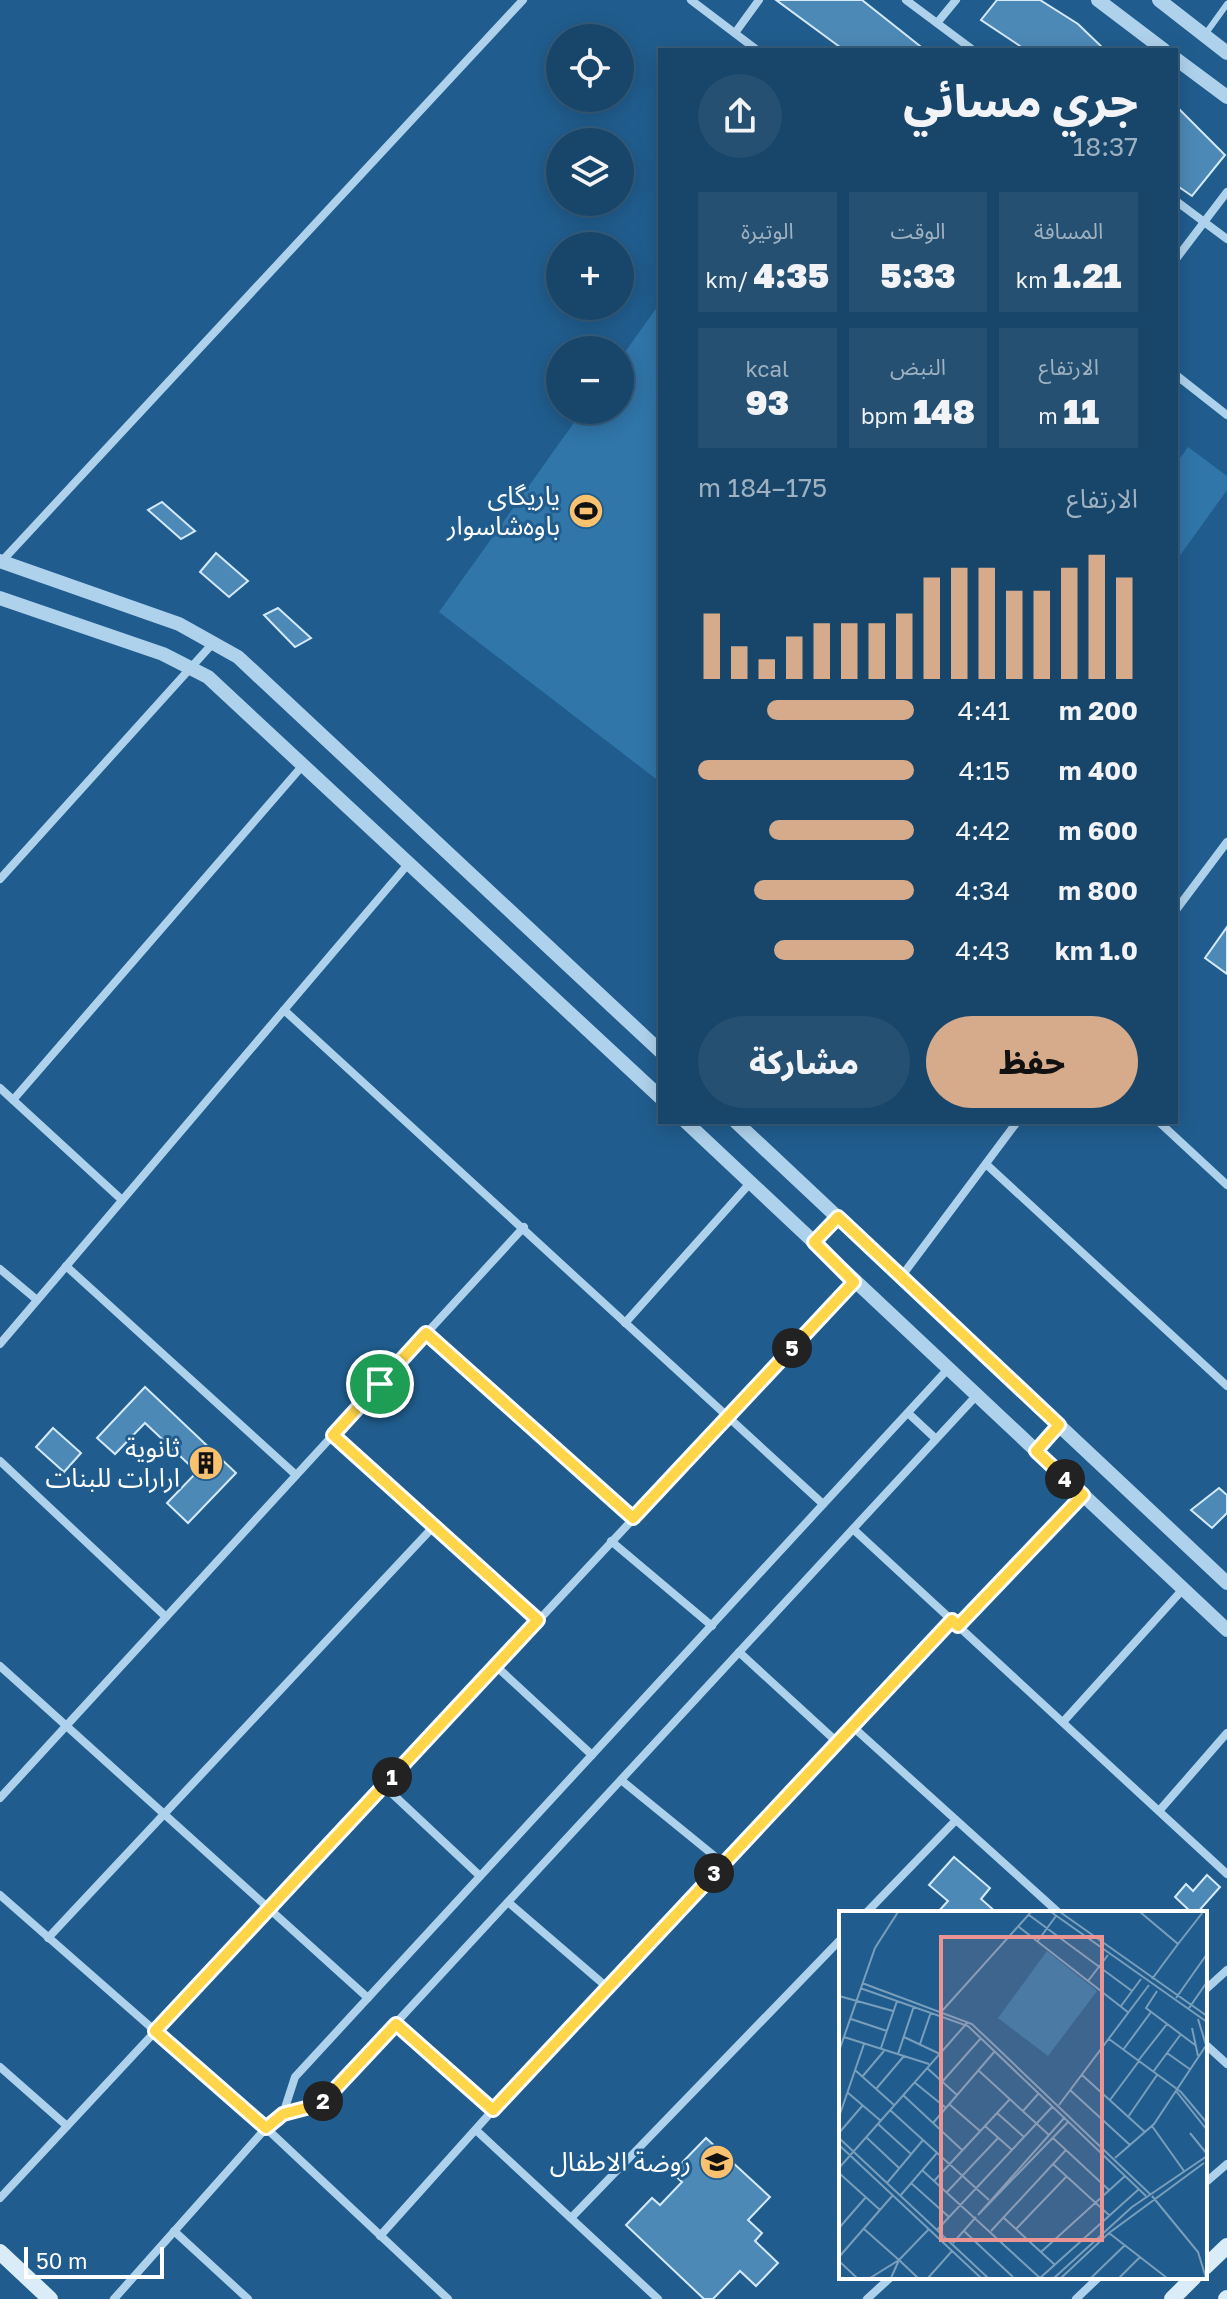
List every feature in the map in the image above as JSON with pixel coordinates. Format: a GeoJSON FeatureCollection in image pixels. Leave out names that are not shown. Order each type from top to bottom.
{"type":"FeatureCollection","features":[{"type":"Feature","properties":{"kind":"main road"},"geometry":{"type":"LineString","coordinates":[[1207,2265],[1227,2246]]}},
{"type":"Feature","properties":{"kind":"main road"},"geometry":{"type":"LineString","coordinates":[[0,2252],[50,2299]]}},
{"type":"Feature","properties":{"kind":"main road"},"geometry":{"type":"LineString","coordinates":[[1172,2299],[1192,2279]]}},
{"type":"Feature","properties":{"kind":"street"},"geometry":{"type":"LineString","coordinates":[[523,0],[1,561],[179,624],[215,642],[271,686],[658,1049]]}},
{"type":"Feature","properties":{"kind":"street"},"geometry":{"type":"LineString","coordinates":[[691,0],[754,48]]}},
{"type":"Feature","properties":{"kind":"street"},"geometry":{"type":"LineString","coordinates":[[735,33],[759,0]]}},
{"type":"Feature","properties":{"kind":"street"},"geometry":{"type":"LineString","coordinates":[[906,0],[970,48]]}},
{"type":"Feature","properties":{"kind":"street"},"geometry":{"type":"LineString","coordinates":[[937,23],[956,0]]}},
{"type":"Feature","properties":{"kind":"street"},"geometry":{"type":"LineString","coordinates":[[1098,0],[1161,48]]}},
{"type":"Feature","properties":{"kind":"street"},"geometry":{"type":"LineString","coordinates":[[1159,0],[1227,53]]}},
{"type":"Feature","properties":{"kind":"street"},"geometry":{"type":"LineString","coordinates":[[1178,60],[1227,97]]}},
{"type":"Feature","properties":{"kind":"street"},"geometry":{"type":"LineString","coordinates":[[1178,256],[1227,192]]}},
{"type":"Feature","properties":{"kind":"street"},"geometry":{"type":"LineString","coordinates":[[1178,202],[1227,239]]}},
{"type":"Feature","properties":{"kind":"street"},"geometry":{"type":"LineString","coordinates":[[1178,377],[1227,415]]}},
{"type":"Feature","properties":{"kind":"street"},"geometry":{"type":"LineString","coordinates":[[0,598],[191,666],[223,689],[658,1095]]}},
{"type":"Feature","properties":{"kind":"street"},"geometry":{"type":"LineString","coordinates":[[0,879],[215,642]]}},
{"type":"Feature","properties":{"kind":"street"},"geometry":{"type":"LineString","coordinates":[[13,1100],[304,764]]}},
{"type":"Feature","properties":{"kind":"street"},"geometry":{"type":"LineString","coordinates":[[1178,907],[1227,842]]}},
{"type":"Feature","properties":{"kind":"street"},"geometry":{"type":"LineString","coordinates":[[0,1344],[409,863]]}},
{"type":"Feature","properties":{"kind":"street"},"geometry":{"type":"LineString","coordinates":[[284,1010],[823,1504]]}},
{"type":"Feature","properties":{"kind":"street"},"geometry":{"type":"LineString","coordinates":[[0,1088],[122,1200]]}},
{"type":"Feature","properties":{"kind":"street"},"geometry":{"type":"LineString","coordinates":[[688,1124],[1227,1630]]}},
{"type":"Feature","properties":{"kind":"street"},"geometry":{"type":"LineString","coordinates":[[738,1124],[1227,1583]]}},
{"type":"Feature","properties":{"kind":"street"},"geometry":{"type":"LineString","coordinates":[[901,1277],[1016,1124]]}},
{"type":"Feature","properties":{"kind":"street"},"geometry":{"type":"LineString","coordinates":[[1161,1124],[1227,1185]]}},
{"type":"Feature","properties":{"kind":"street"},"geometry":{"type":"LineString","coordinates":[[986,1164],[1227,1386]]}},
{"type":"Feature","properties":{"kind":"street"},"geometry":{"type":"LineString","coordinates":[[625,1323],[751,1182]]}},
{"type":"Feature","properties":{"kind":"street"},"geometry":{"type":"LineString","coordinates":[[814,1242],[838,1217]]}},
{"type":"Feature","properties":{"kind":"street"},"geometry":{"type":"LineString","coordinates":[[0,1798],[524,1227]]}},
{"type":"Feature","properties":{"kind":"street"},"geometry":{"type":"LineString","coordinates":[[66,1266],[296,1475]]}},
{"type":"Feature","properties":{"kind":"street"},"geometry":{"type":"LineString","coordinates":[[0,1269],[37,1300]]}},
{"type":"Feature","properties":{"kind":"street"},"geometry":{"type":"LineString","coordinates":[[0,2198],[854,1282]]}},
{"type":"Feature","properties":{"kind":"street"},"geometry":{"type":"LineString","coordinates":[[426,1333],[633,1518]]}},
{"type":"Feature","properties":{"kind":"street"},"geometry":{"type":"LineString","coordinates":[[283,2114],[295,2077],[947,1370]]}},
{"type":"Feature","properties":{"kind":"street"},"geometry":{"type":"LineString","coordinates":[[114,2299],[266,2128],[283,2114],[321,2104],[976,1396]]}},
{"type":"Feature","properties":{"kind":"street"},"geometry":{"type":"LineString","coordinates":[[908,1413],[936,1439]]}},
{"type":"Feature","properties":{"kind":"street"},"geometry":{"type":"LineString","coordinates":[[1036,1451],[1059,1425]]}},
{"type":"Feature","properties":{"kind":"street"},"geometry":{"type":"LineString","coordinates":[[333,1435],[538,1620]]}},
{"type":"Feature","properties":{"kind":"street"},"geometry":{"type":"LineString","coordinates":[[0,1461],[166,1617]]}},
{"type":"Feature","properties":{"kind":"street"},"geometry":{"type":"LineString","coordinates":[[380,2236],[493,2110],[852,1726],[1083,1495]]}},
{"type":"Feature","properties":{"kind":"street"},"geometry":{"type":"LineString","coordinates":[[48,1938],[434,1526]]}},
{"type":"Feature","properties":{"kind":"street"},"geometry":{"type":"LineString","coordinates":[[853,1529],[1227,1874]]}},
{"type":"Feature","properties":{"kind":"street"},"geometry":{"type":"LineString","coordinates":[[611,1541],[712,1626]]}},
{"type":"Feature","properties":{"kind":"street"},"geometry":{"type":"LineString","coordinates":[[1063,1722],[1184,1588]]}},
{"type":"Feature","properties":{"kind":"street"},"geometry":{"type":"LineString","coordinates":[[739,1652],[837,1742]]}},
{"type":"Feature","properties":{"kind":"street"},"geometry":{"type":"LineString","coordinates":[[0,1666],[368,1998]]}},
{"type":"Feature","properties":{"kind":"street"},"geometry":{"type":"LineString","coordinates":[[496,1666],[592,1755]]}},
{"type":"Feature","properties":{"kind":"street"},"geometry":{"type":"LineString","coordinates":[[852,1726],[1057,1911]]}},
{"type":"Feature","properties":{"kind":"street"},"geometry":{"type":"LineString","coordinates":[[1159,1811],[1227,1733]]}},
{"type":"Feature","properties":{"kind":"street"},"geometry":{"type":"LineString","coordinates":[[621,1780],[723,1863]]}},
{"type":"Feature","properties":{"kind":"street"},"geometry":{"type":"LineString","coordinates":[[384,1786],[480,1876]]}},
{"type":"Feature","properties":{"kind":"street"},"geometry":{"type":"LineString","coordinates":[[868,1911],[956,1820]]}},
{"type":"Feature","properties":{"kind":"street"},"geometry":{"type":"LineString","coordinates":[[0,1895],[266,2128],[448,2299]]}},
{"type":"Feature","properties":{"kind":"street"},"geometry":{"type":"LineString","coordinates":[[508,1902],[608,1988]]}},
{"type":"Feature","properties":{"kind":"street"},"geometry":{"type":"LineString","coordinates":[[571,2218],[839,1941]]}},
{"type":"Feature","properties":{"kind":"street"},"geometry":{"type":"LineString","coordinates":[[1207,1988],[1227,1970]]}},
{"type":"Feature","properties":{"kind":"street"},"geometry":{"type":"LineString","coordinates":[[396,2024],[493,2110]]}},
{"type":"Feature","properties":{"kind":"street"},"geometry":{"type":"LineString","coordinates":[[1207,2046],[1227,2064]]}},
{"type":"Feature","properties":{"kind":"street"},"geometry":{"type":"LineString","coordinates":[[0,2067],[67,2126]]}},
{"type":"Feature","properties":{"kind":"street"},"geometry":{"type":"LineString","coordinates":[[477,2131],[658,2299]]}},
{"type":"Feature","properties":{"kind":"street"},"geometry":{"type":"LineString","coordinates":[[1207,2181],[1227,2164]]}},
{"type":"Feature","properties":{"kind":"street"},"geometry":{"type":"LineString","coordinates":[[174,2231],[248,2299]]}},
{"type":"Feature","properties":{"kind":"street"},"geometry":{"type":"LineString","coordinates":[[867,2299],[889,2279]]}},
{"type":"Feature","properties":{"kind":"street"},"geometry":{"type":"LineString","coordinates":[[1076,2299],[1097,2279]]}},
{"type":"Feature","properties":{"kind":"lane"},"geometry":{"type":"LineString","coordinates":[[1204,36],[1227,4]]}},
{"type":"Feature","properties":{"kind":"shaded area","name":"یاریگای باوەشاسوار"},"geometry":{"type":"Polygon","coordinates":[[[658,306],[658,780],[439,612],[573,424],[634,424],[634,339],[658,306]]]}},
{"type":"Feature","properties":{"kind":"shaded area"},"geometry":{"type":"Polygon","coordinates":[[[1188,447],[1227,476],[1227,490],[1178,558],[1178,461],[1188,447]]]}},
{"type":"Feature","properties":{"kind":"building"},"geometry":{"type":"Polygon","coordinates":[[[776,0],[862,0],[922,48],[841,48],[776,0]]]}},
{"type":"Feature","properties":{"kind":"building"},"geometry":{"type":"Polygon","coordinates":[[[997,0],[1040,0],[1078,24],[1103,48],[1023,48],[981,20],[997,0]]]}},
{"type":"Feature","properties":{"kind":"building"},"geometry":{"type":"Polygon","coordinates":[[[1178,108],[1225,155],[1192,196],[1178,186],[1178,108]]]}},
{"type":"Feature","properties":{"kind":"building"},"geometry":{"type":"Polygon","coordinates":[[[162,502],[195,531],[181,539],[148,510],[162,502]]]}},
{"type":"Feature","properties":{"kind":"building"},"geometry":{"type":"Polygon","coordinates":[[[216,553],[248,581],[229,597],[200,572],[216,553]]]}},
{"type":"Feature","properties":{"kind":"building"},"geometry":{"type":"Polygon","coordinates":[[[278,608],[311,638],[295,647],[264,615],[278,608]]]}},
{"type":"Feature","properties":{"kind":"building"},"geometry":{"type":"Polygon","coordinates":[[[1227,927],[1227,974],[1205,958],[1227,927]]]}},
{"type":"Feature","properties":{"kind":"building","name":"ثانوية ارارات للبنات"},"geometry":{"type":"Polygon","coordinates":[[[145,1387],[236,1473],[188,1523],[167,1503],[197,1472],[145,1423],[115,1454],[97,1438],[145,1387]]]}},
{"type":"Feature","properties":{"kind":"building"},"geometry":{"type":"Polygon","coordinates":[[[53,1428],[81,1453],[64,1472],[36,1447],[53,1428]]]}},
{"type":"Feature","properties":{"kind":"building"},"geometry":{"type":"Polygon","coordinates":[[[1219,1488],[1227,1495],[1227,1513],[1212,1528],[1191,1510],[1219,1488]]]}},
{"type":"Feature","properties":{"kind":"building"},"geometry":{"type":"Polygon","coordinates":[[[954,1857],[990,1888],[981,1899],[995,1911],[939,1911],[948,1901],[929,1885],[954,1857]]]}},
{"type":"Feature","properties":{"kind":"building"},"geometry":{"type":"Polygon","coordinates":[[[1207,1875],[1220,1887],[1199,1911],[1190,1911],[1175,1897],[1186,1884],[1193,1891],[1207,1875]]]}},
{"type":"Feature","properties":{"kind":"building"},"geometry":{"type":"Polygon","coordinates":[[[706,2138],[770,2197],[748,2220],[762,2233],[755,2241],[778,2263],[756,2286],[740,2271],[713,2299],[704,2299],[626,2225],[652,2198],[660,2205],[682,2182],[672,2173],[706,2138]]]}},
{"type":"Feature","properties":{"kind":"place","name":"یاریگای باوەشاسوار"},"geometry":{"type":"Point","coordinates":[586,511]}},
{"type":"Feature","properties":{"kind":"place","name":"ثانوية ارارات للبنات"},"geometry":{"type":"Point","coordinates":[206,1463]}},
{"type":"Feature","properties":{"kind":"place","name":"روضة الاطفال"},"geometry":{"type":"Point","coordinates":[717,2162]}},
{"type":"Feature","properties":{"kind":"route"},"geometry":{"type":"LineString","coordinates":[[838,1217],[1059,1425],[1036,1451],[1083,1495],[958,1626],[952,1620],[493,2110],[396,2024],[321,2104],[283,2114],[266,2128],[155,2031],[538,1620],[333,1435],[380,1384],[426,1333],[633,1518],[854,1282],[814,1242],[838,1217]]}}]}
